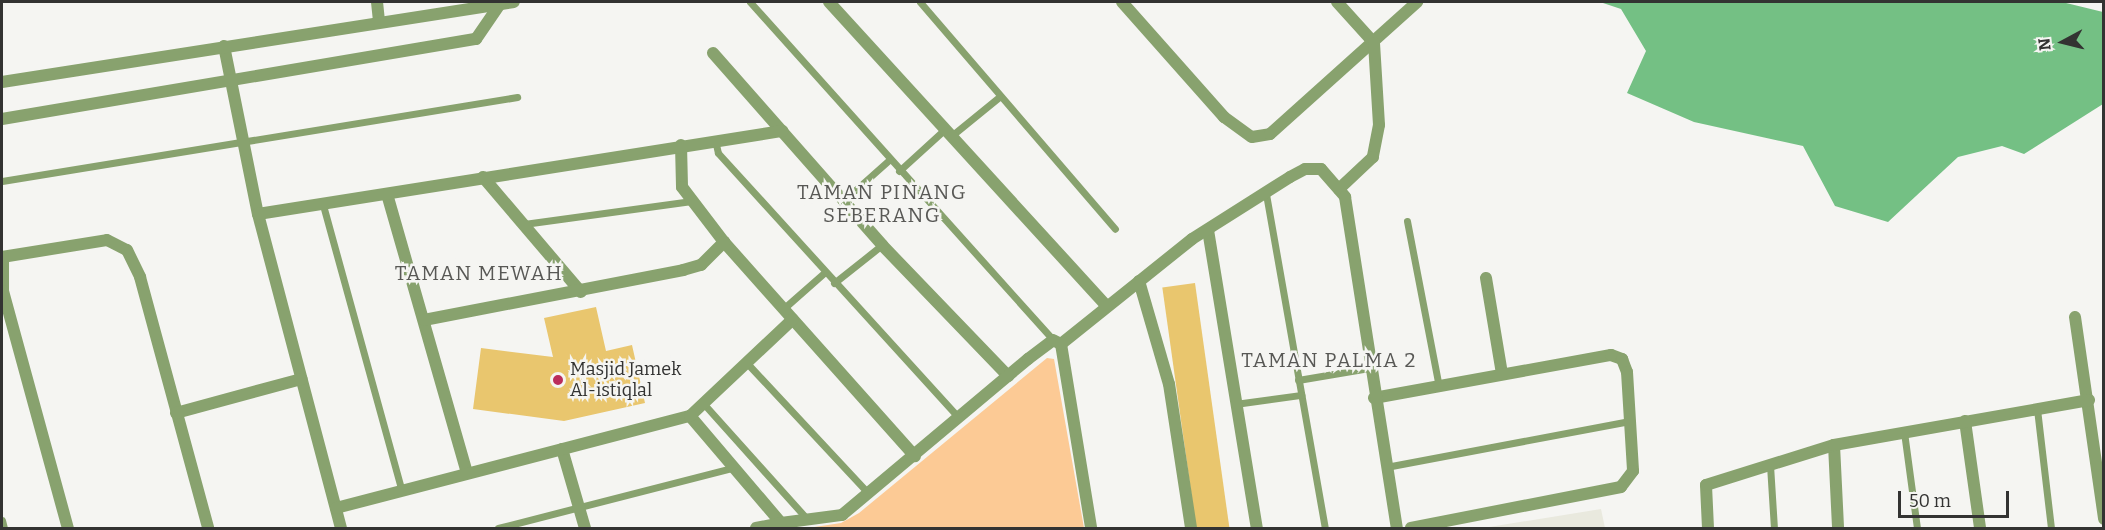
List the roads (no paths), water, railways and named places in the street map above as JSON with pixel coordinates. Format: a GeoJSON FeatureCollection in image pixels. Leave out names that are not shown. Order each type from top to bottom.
{"type":"FeatureCollection","features":[{"type":"Feature","properties":{"kind":"street"},"geometry":{"type":"LineString","coordinates":[[377,2],[379,22]]}},
{"type":"Feature","properties":{"kind":"street"},"geometry":{"type":"LineString","coordinates":[[2,82],[379,22],[468,4],[514,2]]}},
{"type":"Feature","properties":{"kind":"street"},"geometry":{"type":"LineString","coordinates":[[829,2],[947,134],[1107,306]]}},
{"type":"Feature","properties":{"kind":"street"},"geometry":{"type":"LineString","coordinates":[[1122,2],[1224,117],[1252,137],[1270,134],[1417,2]]}},
{"type":"Feature","properties":{"kind":"street"},"geometry":{"type":"LineString","coordinates":[[1337,2],[1374,43],[1379,147],[1339,189]]}},
{"type":"Feature","properties":{"kind":"street"},"geometry":{"type":"LineString","coordinates":[[2,119],[476,39],[500,4]]}},
{"type":"Feature","properties":{"kind":"street"},"geometry":{"type":"LineString","coordinates":[[224,46],[258,214],[341,528]]}},
{"type":"Feature","properties":{"kind":"street"},"geometry":{"type":"LineString","coordinates":[[713,53],[882,245],[1008,376]]}},
{"type":"Feature","properties":{"kind":"street"},"geometry":{"type":"LineString","coordinates":[[258,214],[681,145],[782,131]]}},
{"type":"Feature","properties":{"kind":"street"},"geometry":{"type":"LineString","coordinates":[[681,145],[680,179],[693,201],[724,242],[915,456]]}},
{"type":"Feature","properties":{"kind":"street"},"geometry":{"type":"LineString","coordinates":[[756,528],[842,515],[1008,376],[1107,306],[1208,230],[1305,169],[1321,169],[1345,197],[1369,368],[1397,528]]}},
{"type":"Feature","properties":{"kind":"street"},"geometry":{"type":"LineString","coordinates":[[483,177],[581,292]]}},
{"type":"Feature","properties":{"kind":"street"},"geometry":{"type":"LineString","coordinates":[[387,194],[467,473]]}},
{"type":"Feature","properties":{"kind":"street"},"geometry":{"type":"LineString","coordinates":[[1208,230],[1257,528]]}},
{"type":"Feature","properties":{"kind":"street"},"geometry":{"type":"LineString","coordinates":[[68,528],[3,291],[2,257],[107,240],[127,250],[140,277],[208,528]]}},
{"type":"Feature","properties":{"kind":"street"},"geometry":{"type":"LineString","coordinates":[[424,320],[581,292],[701,265],[724,242]]}},
{"type":"Feature","properties":{"kind":"street"},"geometry":{"type":"LineString","coordinates":[[1486,278],[1502,374]]}},
{"type":"Feature","properties":{"kind":"street"},"geometry":{"type":"LineString","coordinates":[[1139,281],[1168,384],[1191,528]]}},
{"type":"Feature","properties":{"kind":"street"},"geometry":{"type":"LineString","coordinates":[[2075,317],[2089,400],[2103,519]]}},
{"type":"Feature","properties":{"kind":"street"},"geometry":{"type":"LineString","coordinates":[[336,508],[690,416],[793,319]]}},
{"type":"Feature","properties":{"kind":"street"},"geometry":{"type":"LineString","coordinates":[[1057,342],[1091,528]]}},
{"type":"Feature","properties":{"kind":"street"},"geometry":{"type":"LineString","coordinates":[[1374,398],[1611,356],[1622,359],[1630,421],[1633,471],[1621,487],[1412,528]]}},
{"type":"Feature","properties":{"kind":"street"},"geometry":{"type":"LineString","coordinates":[[176,414],[301,379]]}},
{"type":"Feature","properties":{"kind":"street"},"geometry":{"type":"LineString","coordinates":[[1708,528],[1706,485],[1834,445],[2089,400]]}},
{"type":"Feature","properties":{"kind":"street"},"geometry":{"type":"LineString","coordinates":[[690,416],[732,468],[782,523]]}},
{"type":"Feature","properties":{"kind":"street"},"geometry":{"type":"LineString","coordinates":[[1965,421],[1980,528]]}},
{"type":"Feature","properties":{"kind":"street"},"geometry":{"type":"LineString","coordinates":[[1834,445],[1838,528]]}},
{"type":"Feature","properties":{"kind":"street"},"geometry":{"type":"LineString","coordinates":[[562,448],[585,528]]}},
{"type":"Feature","properties":{"kind":"lane"},"geometry":{"type":"LineString","coordinates":[[750,2],[889,160],[1057,342]]}},
{"type":"Feature","properties":{"kind":"lane"},"geometry":{"type":"LineString","coordinates":[[920,2],[999,97],[1115,229]]}},
{"type":"Feature","properties":{"kind":"lane"},"geometry":{"type":"LineString","coordinates":[[2,181],[243,144],[517,97]]}},
{"type":"Feature","properties":{"kind":"lane"},"geometry":{"type":"LineString","coordinates":[[899,171],[999,97]]}},
{"type":"Feature","properties":{"kind":"lane"},"geometry":{"type":"LineString","coordinates":[[715,140],[718,153],[824,273],[959,418]]}},
{"type":"Feature","properties":{"kind":"lane"},"geometry":{"type":"LineString","coordinates":[[843,201],[889,160]]}},
{"type":"Feature","properties":{"kind":"lane"},"geometry":{"type":"LineString","coordinates":[[1266,194],[1325,528]]}},
{"type":"Feature","properties":{"kind":"lane"},"geometry":{"type":"LineString","coordinates":[[524,224],[693,201]]}},
{"type":"Feature","properties":{"kind":"lane"},"geometry":{"type":"LineString","coordinates":[[323,205],[402,491]]}},
{"type":"Feature","properties":{"kind":"lane"},"geometry":{"type":"LineString","coordinates":[[1407,221],[1439,387]]}},
{"type":"Feature","properties":{"kind":"lane"},"geometry":{"type":"LineString","coordinates":[[834,283],[882,245]]}},
{"type":"Feature","properties":{"kind":"lane"},"geometry":{"type":"LineString","coordinates":[[783,309],[824,273]]}},
{"type":"Feature","properties":{"kind":"lane"},"geometry":{"type":"LineString","coordinates":[[746,361],[868,494]]}},
{"type":"Feature","properties":{"kind":"lane"},"geometry":{"type":"LineString","coordinates":[[1298,380],[1369,368]]}},
{"type":"Feature","properties":{"kind":"lane"},"geometry":{"type":"LineString","coordinates":[[1235,404],[1301,395]]}},
{"type":"Feature","properties":{"kind":"lane"},"geometry":{"type":"LineString","coordinates":[[703,403],[809,521]]}},
{"type":"Feature","properties":{"kind":"lane"},"geometry":{"type":"LineString","coordinates":[[2037,409],[2051,528]]}},
{"type":"Feature","properties":{"kind":"lane"},"geometry":{"type":"LineString","coordinates":[[1386,467],[1630,421]]}},
{"type":"Feature","properties":{"kind":"lane"},"geometry":{"type":"LineString","coordinates":[[1904,432],[1917,528]]}},
{"type":"Feature","properties":{"kind":"lane"},"geometry":{"type":"LineString","coordinates":[[1770,465],[1774,528]]}},
{"type":"Feature","properties":{"kind":"lane"},"geometry":{"type":"LineString","coordinates":[[498,528],[732,468]]}},
{"type":"Feature","properties":{"kind":"lane"},"geometry":{"type":"LineString","coordinates":[[2,520],[4,528]]}},
{"type":"Feature","properties":{"kind":"place","name":"Masjid Jamek Al-istiqlal"},"geometry":{"type":"Point","coordinates":[558,380]}},
{"type":"Feature","properties":{"kind":"district","name":"TAMAN PINANG SEBERANG"},"geometry":{"type":"Point","coordinates":[882,204]}},
{"type":"Feature","properties":{"kind":"district","name":"TAMAN MEWAH"},"geometry":{"type":"Point","coordinates":[479,273]}},
{"type":"Feature","properties":{"kind":"district","name":"TAMAN PALMA 2"},"geometry":{"type":"Point","coordinates":[1329,360]}}]}
